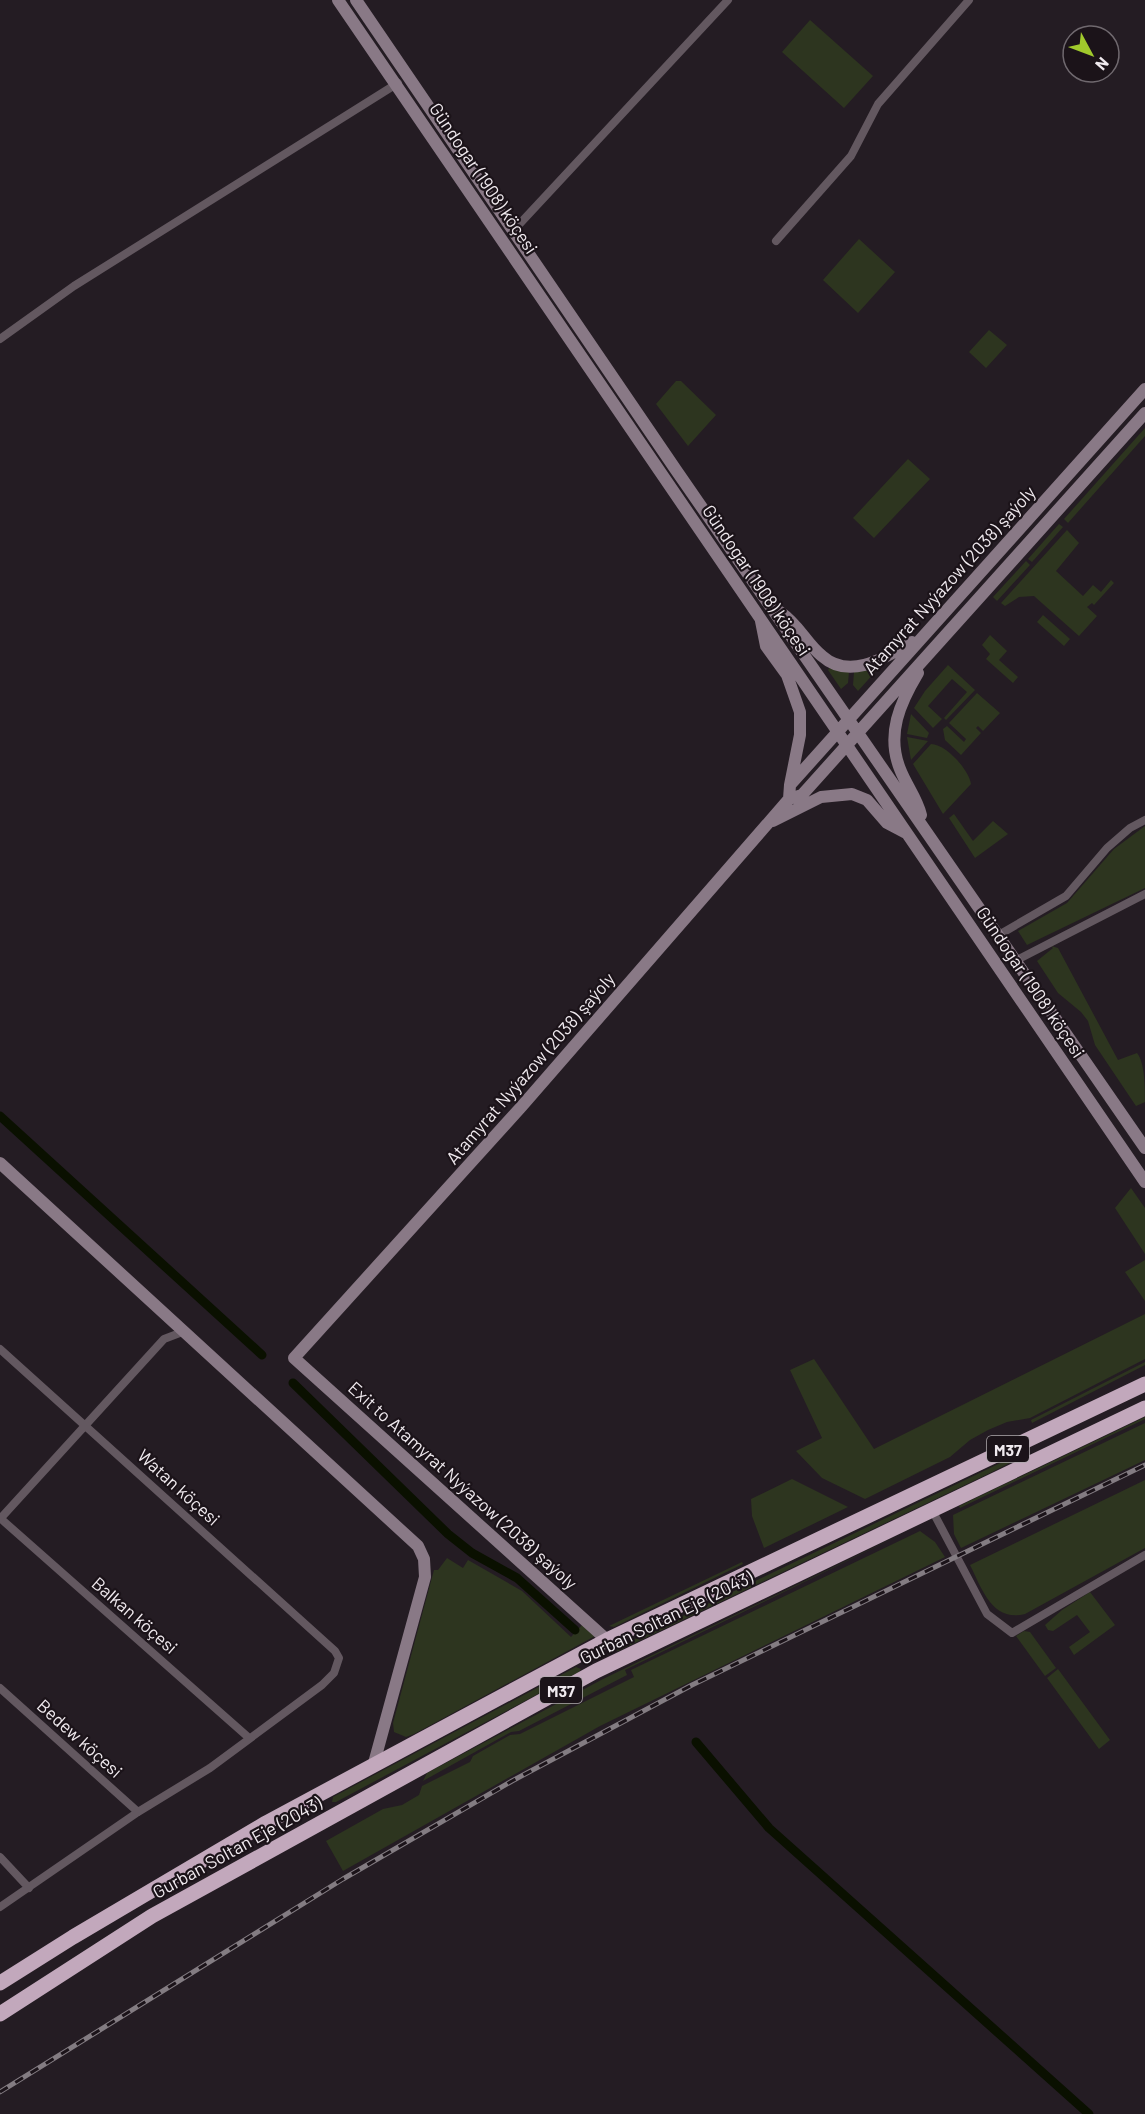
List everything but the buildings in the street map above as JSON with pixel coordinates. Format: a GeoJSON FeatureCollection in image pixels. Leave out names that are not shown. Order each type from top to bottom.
{"type":"FeatureCollection","features":[{"type":"Feature","properties":{"kind":"highway","name":"Gurban Soltan Eje (2043)"},"geometry":{"type":"LineString","coordinates":[[0,1983],[266,1823],[374,1763],[608,1640],[1145,1384]]}},
{"type":"Feature","properties":{"kind":"highway","name":"Gurban Soltan Eje (2043)"},"geometry":{"type":"LineString","coordinates":[[0,2014],[152,1917],[596,1671],[1145,1407]]}},
{"type":"Feature","properties":{"kind":"highway"},"geometry":{"type":"LineString","coordinates":[[326,1791],[324,1802],[328,1809],[338,1814]]}},
{"type":"Feature","properties":{"kind":"highway"},"geometry":{"type":"LineString","coordinates":[[266,1823],[275,1828],[280,1835],[280,1845]]}},
{"type":"Feature","properties":{"kind":"main road","name":"Gündogar (1908) köçesi"},"geometry":{"type":"LineString","coordinates":[[338,0],[772,606],[1145,1148]]}},
{"type":"Feature","properties":{"kind":"main road","name":"Gündogar (1908) köçesi"},"geometry":{"type":"LineString","coordinates":[[356,0],[760,617],[1145,1182]]}},
{"type":"Feature","properties":{"kind":"main road","name":"Atamyrat Nyýazow (2038) şaýoly"},"geometry":{"type":"LineString","coordinates":[[790,785],[1145,389]]}},
{"type":"Feature","properties":{"kind":"main road","name":"Atamyrat Nyýazow (2038) şaýoly"},"geometry":{"type":"LineString","coordinates":[[294,1358],[514,1115],[764,826],[789,799],[802,795],[1145,412]]}},
{"type":"Feature","properties":{"kind":"main road"},"geometry":{"type":"LineString","coordinates":[[772,606],[796,623],[823,657],[842,666],[872,663],[923,635]]}},
{"type":"Feature","properties":{"kind":"main road"},"geometry":{"type":"LineString","coordinates":[[760,617],[766,646],[786,675],[800,712],[800,735],[789,799]]}},
{"type":"Feature","properties":{"kind":"main road"},"geometry":{"type":"LineString","coordinates":[[924,825],[917,800],[900,770],[893,737],[905,694],[934,647]]}},
{"type":"Feature","properties":{"kind":"main road"},"geometry":{"type":"LineString","coordinates":[[764,826],[821,797],[844,794],[867,800],[887,823],[909,835]]}},
{"type":"Feature","properties":{"kind":"main road"},"geometry":{"type":"LineString","coordinates":[[1000,969],[1015,961]]}},
{"type":"Feature","properties":{"kind":"main road"},"geometry":{"type":"LineString","coordinates":[[0,1163],[414,1540],[422,1553],[425,1577],[374,1763]]}},
{"type":"Feature","properties":{"kind":"main road","name":"Exit to Atamyrat Nyýazow (2038) şaýoly"},"geometry":{"type":"LineString","coordinates":[[294,1358],[608,1640]]}},
{"type":"Feature","properties":{"kind":"street"},"geometry":{"type":"LineString","coordinates":[[508,235],[728,0]]}},
{"type":"Feature","properties":{"kind":"street"},"geometry":{"type":"LineString","coordinates":[[776,241],[850,156],[878,104],[969,0]]}},
{"type":"Feature","properties":{"kind":"street"},"geometry":{"type":"LineString","coordinates":[[0,339],[84,280],[398,83]]}},
{"type":"Feature","properties":{"kind":"street"},"geometry":{"type":"LineString","coordinates":[[997,936],[1066,896],[1107,848],[1130,828],[1145,820]]}},
{"type":"Feature","properties":{"kind":"street"},"geometry":{"type":"LineString","coordinates":[[1015,961],[1145,894]]}},
{"type":"Feature","properties":{"kind":"street"},"geometry":{"type":"LineString","coordinates":[[0,1519],[164,1339],[185,1331]]}},
{"type":"Feature","properties":{"kind":"street","name":"Watan köçesi"},"geometry":{"type":"LineString","coordinates":[[0,1349],[335,1651],[339,1662],[329,1678],[248,1737]]}},
{"type":"Feature","properties":{"kind":"street"},"geometry":{"type":"LineString","coordinates":[[932,1510],[987,1614],[1012,1633],[1145,1555]]}},
{"type":"Feature","properties":{"kind":"street","name":"Balkan köçesi"},"geometry":{"type":"LineString","coordinates":[[0,1519],[248,1737]]}},
{"type":"Feature","properties":{"kind":"street","name":"Bedew köçesi"},"geometry":{"type":"LineString","coordinates":[[0,1688],[138,1812]]}},
{"type":"Feature","properties":{"kind":"street"},"geometry":{"type":"LineString","coordinates":[[0,1907],[138,1812],[210,1768],[248,1737]]}},
{"type":"Feature","properties":{"kind":"street"},"geometry":{"type":"LineString","coordinates":[[0,1857],[28,1888]]}},
{"type":"Feature","properties":{"kind":"green space"},"geometry":{"type":"Polygon","coordinates":[[[810,20],[873,76],[844,108],[782,52],[810,20]]]}},
{"type":"Feature","properties":{"kind":"green space"},"geometry":{"type":"Polygon","coordinates":[[[859,239],[895,272],[858,313],[823,280],[859,239]]]}},
{"type":"Feature","properties":{"kind":"green space"},"geometry":{"type":"Polygon","coordinates":[[[989,330],[1007,345],[986,368],[969,352],[989,330]]]}},
{"type":"Feature","properties":{"kind":"green space"},"geometry":{"type":"Polygon","coordinates":[[[676,381],[681,381],[716,415],[688,446],[656,404],[676,381]]]}},
{"type":"Feature","properties":{"kind":"green space"},"geometry":{"type":"Polygon","coordinates":[[[1145,428],[1145,436],[1068,523],[1064,519],[1145,428]]]}},
{"type":"Feature","properties":{"kind":"green space"},"geometry":{"type":"Polygon","coordinates":[[[908,459],[930,479],[874,538],[853,518],[908,459]]]}},
{"type":"Feature","properties":{"kind":"green space"},"geometry":{"type":"Polygon","coordinates":[[[1059,524],[1063,527],[1032,562],[1028,559],[1059,524]]]}},
{"type":"Feature","properties":{"kind":"green space"},"geometry":{"type":"Polygon","coordinates":[[[1067,530],[1079,543],[1056,571],[1083,596],[1093,585],[1101,592],[1111,580],[1114,583],[1094,605],[1092,603],[1087,607],[1097,616],[1079,636],[1034,596],[1019,597],[1005,606],[1001,603],[1067,530]]]}},
{"type":"Feature","properties":{"kind":"green space"},"geometry":{"type":"Polygon","coordinates":[[[1026,561],[1030,565],[997,601],[993,597],[1026,561]]]}},
{"type":"Feature","properties":{"kind":"green space"},"geometry":{"type":"Polygon","coordinates":[[[1043,615],[1070,639],[1064,646],[1037,622],[1043,615]]]}},
{"type":"Feature","properties":{"kind":"green space"},"geometry":{"type":"Polygon","coordinates":[[[990,635],[1007,651],[999,660],[1018,677],[1013,683],[986,659],[990,654],[982,645],[990,635]]]}},
{"type":"Feature","properties":{"kind":"green space"},"geometry":{"type":"Polygon","coordinates":[[[948,665],[975,690],[946,720],[944,718],[967,692],[952,679],[928,706],[942,719],[933,728],[914,708],[925,691],[948,665]]]}},
{"type":"Feature","properties":{"kind":"green space"},"geometry":{"type":"Polygon","coordinates":[[[830,667],[849,672],[848,683],[841,689],[828,670],[830,667]]]}},
{"type":"Feature","properties":{"kind":"green space"},"geometry":{"type":"Polygon","coordinates":[[[873,669],[876,671],[858,691],[853,685],[854,672],[873,669]]]}},
{"type":"Feature","properties":{"kind":"green space"},"geometry":{"type":"Polygon","coordinates":[[[977,693],[1000,713],[983,731],[978,726],[976,728],[981,733],[961,755],[945,740],[943,729],[947,726],[964,742],[966,739],[949,723],[977,693]]]}},
{"type":"Feature","properties":{"kind":"green space"},"geometry":{"type":"Polygon","coordinates":[[[911,714],[929,733],[927,738],[907,734],[911,714]]]}},
{"type":"Feature","properties":{"kind":"green space"},"geometry":{"type":"Polygon","coordinates":[[[907,737],[928,741],[911,760],[907,737]]]}},
{"type":"Feature","properties":{"kind":"green space"},"geometry":{"type":"Polygon","coordinates":[[[931,744],[943,748],[956,759],[966,772],[971,784],[943,814],[913,764],[931,744]]]}},
{"type":"Feature","properties":{"kind":"green space"},"geometry":{"type":"Polygon","coordinates":[[[954,814],[973,841],[993,821],[1008,834],[975,858],[949,818],[954,814]]]}},
{"type":"Feature","properties":{"kind":"green space"},"geometry":{"type":"Polygon","coordinates":[[[1145,826],[1145,888],[1027,945],[1018,931],[1067,903],[1114,849],[1145,826]]]}},
{"type":"Feature","properties":{"kind":"green space"},"geometry":{"type":"Polygon","coordinates":[[[1051,946],[1058,948],[1118,1060],[1137,1053],[1140,1057],[1144,1076],[1145,1102],[1136,1106],[1095,1045],[1088,1021],[1081,1012],[1058,993],[1037,961],[1053,948],[1051,946]]]}},
{"type":"Feature","properties":{"kind":"green space"},"geometry":{"type":"Polygon","coordinates":[[[1131,1188],[1145,1208],[1145,1254],[1115,1208],[1131,1188]]]}},
{"type":"Feature","properties":{"kind":"green space"},"geometry":{"type":"Polygon","coordinates":[[[1145,1260],[1145,1301],[1125,1272],[1145,1260]]]}},
{"type":"Feature","properties":{"kind":"green space"},"geometry":{"type":"Polygon","coordinates":[[[1145,1314],[1145,1359],[1030,1418],[1007,1422],[988,1430],[970,1440],[950,1457],[865,1499],[822,1478],[796,1451],[822,1438],[790,1370],[814,1359],[874,1449],[1145,1314]]]}},
{"type":"Feature","properties":{"kind":"green space"},"geometry":{"type":"Polygon","coordinates":[[[1145,1362],[1145,1365],[1032,1423],[1031,1420],[1145,1362]]]}},
{"type":"Feature","properties":{"kind":"green space"},"geometry":{"type":"Polygon","coordinates":[[[1145,1417],[960,1508],[959,1506],[1145,1417]]]}},
{"type":"Feature","properties":{"kind":"green space"},"geometry":{"type":"Polygon","coordinates":[[[1145,1423],[1145,1460],[961,1548],[954,1534],[953,1515],[1145,1423]]]}},
{"type":"Feature","properties":{"kind":"green space"},"geometry":{"type":"Polygon","coordinates":[[[1019,1454],[1021,1457],[992,1472],[618,1651],[614,1649],[1019,1454]]]}},
{"type":"Feature","properties":{"kind":"green space"},"geometry":{"type":"Polygon","coordinates":[[[792,1479],[848,1507],[764,1548],[752,1516],[751,1499],[792,1479]]]}},
{"type":"Feature","properties":{"kind":"green space"},"geometry":{"type":"Polygon","coordinates":[[[1145,1480],[1145,1548],[1025,1614],[1004,1613],[990,1602],[970,1565],[1145,1480]]]}},
{"type":"Feature","properties":{"kind":"green space"},"geometry":{"type":"Polygon","coordinates":[[[910,1530],[625,1670],[627,1675],[519,1731],[511,1732],[423,1781],[427,1773],[603,1679],[910,1530]]]}},
{"type":"Feature","properties":{"kind":"green space"},"geometry":{"type":"Polygon","coordinates":[[[920,1531],[935,1542],[945,1557],[600,1726],[343,1871],[326,1841],[383,1809],[402,1805],[419,1795],[422,1786],[470,1762],[473,1756],[510,1735],[520,1734],[634,1677],[631,1670],[920,1531]]]}},
{"type":"Feature","properties":{"kind":"green space"},"geometry":{"type":"Polygon","coordinates":[[[447,1558],[463,1568],[468,1560],[522,1591],[571,1637],[583,1624],[597,1635],[406,1737],[394,1732],[393,1723],[434,1570],[438,1570],[447,1558]]]}},
{"type":"Feature","properties":{"kind":"green space"},"geometry":{"type":"Polygon","coordinates":[[[742,1562],[743,1564],[614,1627],[609,1626],[742,1562]]]}},
{"type":"Feature","properties":{"kind":"green space"},"geometry":{"type":"Polygon","coordinates":[[[1090,1592],[1115,1625],[1074,1655],[1069,1647],[1090,1632],[1077,1615],[1053,1631],[1048,1630],[1045,1625],[1062,1610],[1090,1592]]]}},
{"type":"Feature","properties":{"kind":"green space"},"geometry":{"type":"Polygon","coordinates":[[[1024,1631],[1030,1632],[1056,1668],[1045,1676],[1016,1636],[1024,1631]]]}},
{"type":"Feature","properties":{"kind":"green space"},"geometry":{"type":"Polygon","coordinates":[[[576,1667],[581,1669],[579,1672],[336,1802],[332,1802],[333,1797],[576,1667]]]}},
{"type":"Feature","properties":{"kind":"green space"},"geometry":{"type":"Polygon","coordinates":[[[1058,1669],[1110,1740],[1099,1749],[1047,1678],[1058,1669]]]}},
{"type":"Feature","properties":{"kind":"waterway"},"geometry":{"type":"LineString","coordinates":[[0,1116],[262,1355]]}},
{"type":"Feature","properties":{"kind":"waterway"},"geometry":{"type":"LineString","coordinates":[[293,1383],[448,1534],[472,1553],[517,1578],[575,1630]]}},
{"type":"Feature","properties":{"kind":"waterway"},"geometry":{"type":"LineString","coordinates":[[696,1742],[769,1828],[1089,2114]]}},
{"type":"Feature","properties":{"kind":"railway"},"geometry":{"type":"LineString","coordinates":[[0,2092],[343,1879],[512,1781],[692,1685],[1145,1465]]}}]}
